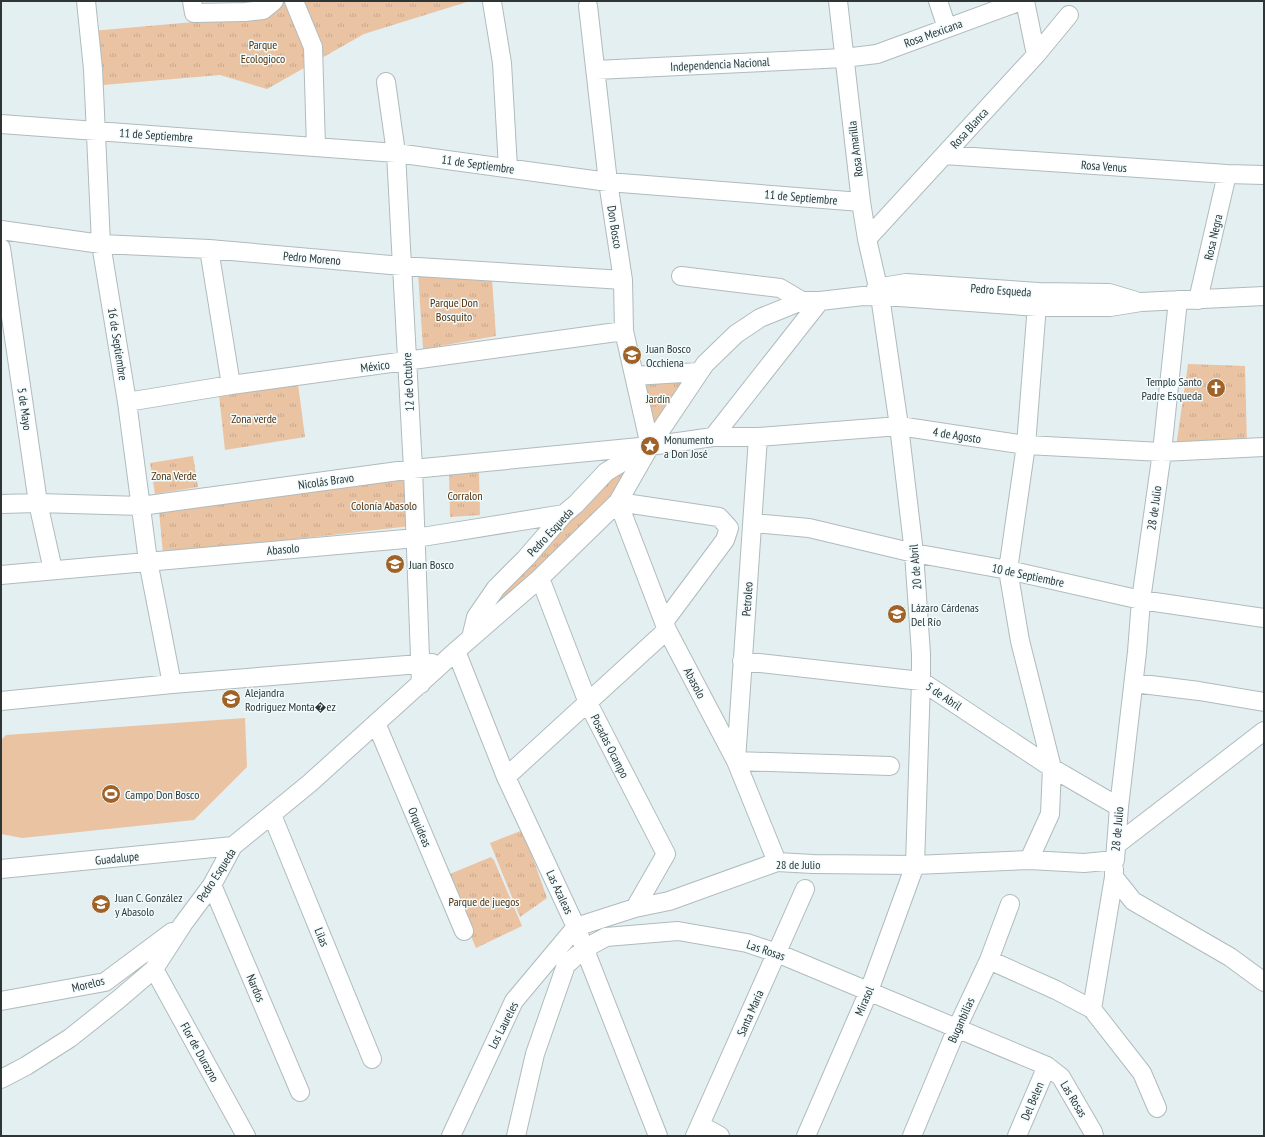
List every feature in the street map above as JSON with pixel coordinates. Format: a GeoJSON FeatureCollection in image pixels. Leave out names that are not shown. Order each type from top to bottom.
{"type":"FeatureCollection","features":[{"type":"Feature","properties":{"kind":"street","name":"16 de Septiembre"},"geometry":{"type":"LineString","coordinates":[[86,1],[93,69],[101,244],[127,402],[148,561],[172,684]]}},
{"type":"Feature","properties":{"kind":"street"},"geometry":{"type":"LineString","coordinates":[[192,1],[194,13],[245,12],[263,10],[274,1]]}},
{"type":"Feature","properties":{"kind":"street"},"geometry":{"type":"LineString","coordinates":[[294,1],[313,47],[316,147]]}},
{"type":"Feature","properties":{"kind":"street","name":"Rosa Amarilla"},"geometry":{"type":"LineString","coordinates":[[838,1],[861,202],[874,293]]}},
{"type":"Feature","properties":{"kind":"street"},"geometry":{"type":"LineString","coordinates":[[938,1],[946,28]]}},
{"type":"Feature","properties":{"kind":"street","name":"Rosa Mexicana"},"geometry":{"type":"LineString","coordinates":[[844,58],[877,54],[1021,1]]}},
{"type":"Feature","properties":{"kind":"street"},"geometry":{"type":"LineString","coordinates":[[1025,1],[1036,54]]}},
{"type":"Feature","properties":{"kind":"street"},"geometry":{"type":"LineString","coordinates":[[492,2],[502,64],[508,168]]}},
{"type":"Feature","properties":{"kind":"street","name":"Don Bosco"},"geometry":{"type":"LineString","coordinates":[[588,6],[608,182],[623,280],[624,331],[650,446]]}},
{"type":"Feature","properties":{"kind":"street","name":"Rosa Blanca"},"geometry":{"type":"LineString","coordinates":[[867,239],[1036,54],[1069,15]]}},
{"type":"Feature","properties":{"kind":"street","name":"Independencia Nacional"},"geometry":{"type":"LineString","coordinates":[[596,70],[844,58]]}},
{"type":"Feature","properties":{"kind":"street","name":"12 de Octubre"},"geometry":{"type":"LineString","coordinates":[[386,82],[396,153],[413,469],[421,684]]}},
{"type":"Feature","properties":{"kind":"street","name":"11 de Septiembre"},"geometry":{"type":"LineString","coordinates":[[1,124],[396,153],[608,182],[861,202]]}},
{"type":"Feature","properties":{"kind":"street","name":"Rosa Venus"},"geometry":{"type":"LineString","coordinates":[[944,155],[1227,174],[1264,175]]}},
{"type":"Feature","properties":{"kind":"street","name":"Rosa Negra"},"geometry":{"type":"LineString","coordinates":[[1198,300],[1227,174]]}},
{"type":"Feature","properties":{"kind":"street","name":"Pedro Moreno"},"geometry":{"type":"LineString","coordinates":[[1,230],[101,244],[209,249],[402,266],[623,280]]}},
{"type":"Feature","properties":{"kind":"street","name":"5 de Mayo"},"geometry":{"type":"LineString","coordinates":[[1,248],[38,503],[53,570]]}},
{"type":"Feature","properties":{"kind":"street"},"geometry":{"type":"LineString","coordinates":[[209,249],[232,385]]}},
{"type":"Feature","properties":{"kind":"street"},"geometry":{"type":"LineString","coordinates":[[681,276],[780,288],[802,301]]}},
{"type":"Feature","properties":{"kind":"street","name":"Pedro Esqueda"},"geometry":{"type":"LineString","coordinates":[[1,1079],[26,1066],[70,1038],[154,969],[183,924],[212,885],[233,846],[310,783],[449,657],[540,578],[618,502],[650,446],[705,364],[736,334],[760,318],[802,301],[820,301],[874,293],[906,284],[1038,299],[1109,293],[1141,302],[1264,296]]}},
{"type":"Feature","properties":{"kind":"street","name":"20 de Abril"},"geometry":{"type":"LineString","coordinates":[[874,293],[899,426],[914,553],[921,654],[915,865]]}},
{"type":"Feature","properties":{"kind":"street"},"geometry":{"type":"LineString","coordinates":[[1029,860],[1050,814],[1052,768],[1020,641],[1008,570],[1026,445],[1038,299]]}},
{"type":"Feature","properties":{"kind":"street","name":"28 de Julio"},"geometry":{"type":"LineString","coordinates":[[576,927],[636,908],[669,901],[777,862],[813,864],[915,865],[1029,860],[1084,863],[1115,861],[1119,807],[1134,683],[1140,600],[1162,452],[1178,300]]}},
{"type":"Feature","properties":{"kind":"street"},"geometry":{"type":"LineString","coordinates":[[713,437],[820,301]]}},
{"type":"Feature","properties":{"kind":"street","name":"México"},"geometry":{"type":"LineString","coordinates":[[127,402],[232,385],[624,331]]}},
{"type":"Feature","properties":{"kind":"street"},"geometry":{"type":"LineString","coordinates":[[634,376],[699,372]]}},
{"type":"Feature","properties":{"kind":"street","name":"4 de Agosto"},"geometry":{"type":"LineString","coordinates":[[650,446],[713,437],[758,437],[899,426],[1026,445],[1162,452],[1264,447]]}},
{"type":"Feature","properties":{"kind":"street","name":"Petroleo"},"geometry":{"type":"LineString","coordinates":[[736,761],[758,437]]}},
{"type":"Feature","properties":{"kind":"street","name":"Pedro Esqueda"},"geometry":{"type":"LineString","coordinates":[[471,638],[476,617],[496,588],[526,558],[564,514],[576,504],[606,472],[650,446]]}},
{"type":"Feature","properties":{"kind":"street","name":"Nicolás Bravo"},"geometry":{"type":"LineString","coordinates":[[1,504],[38,503],[141,506],[413,469],[650,446]]}},
{"type":"Feature","properties":{"kind":"street"},"geometry":{"type":"LineString","coordinates":[[506,777],[588,703],[665,626],[725,540],[729,528],[719,517],[618,502]]}},
{"type":"Feature","properties":{"kind":"street","name":"Abasolo"},"geometry":{"type":"LineString","coordinates":[[618,502],[665,626],[736,761],[777,862]]}},
{"type":"Feature","properties":{"kind":"street","name":"Abasolo"},"geometry":{"type":"LineString","coordinates":[[1,575],[416,538],[564,514]]}},
{"type":"Feature","properties":{"kind":"street","name":"10 de Septiembre"},"geometry":{"type":"LineString","coordinates":[[752,523],[809,528],[914,553],[1008,570],[1140,600],[1264,618]]}},
{"type":"Feature","properties":{"kind":"street","name":"Posadas Ocampo"},"geometry":{"type":"LineString","coordinates":[[540,578],[588,703],[666,854],[636,908]]}},
{"type":"Feature","properties":{"kind":"street"},"geometry":{"type":"LineString","coordinates":[[1,701],[172,684],[420,664],[449,657]]}},
{"type":"Feature","properties":{"kind":"street","name":"Las Azaleas"},"geometry":{"type":"LineString","coordinates":[[449,657],[576,927],[658,1136]]}},
{"type":"Feature","properties":{"kind":"street","name":"5 de Abril"},"geometry":{"type":"LineString","coordinates":[[742,661],[921,681],[1052,768],[1119,807]]}},
{"type":"Feature","properties":{"kind":"street"},"geometry":{"type":"LineString","coordinates":[[1134,683],[1199,691],[1264,702]]}},
{"type":"Feature","properties":{"kind":"street","name":"Orquideas"},"geometry":{"type":"LineString","coordinates":[[376,723],[464,931]]}},
{"type":"Feature","properties":{"kind":"street"},"geometry":{"type":"LineString","coordinates":[[1092,1009],[1115,861],[1264,731]]}},
{"type":"Feature","properties":{"kind":"street"},"geometry":{"type":"LineString","coordinates":[[736,761],[890,766]]}},
{"type":"Feature","properties":{"kind":"street","name":"Lilas"},"geometry":{"type":"LineString","coordinates":[[272,815],[372,1059]]}},
{"type":"Feature","properties":{"kind":"street","name":"Guadalupe"},"geometry":{"type":"LineString","coordinates":[[1,869],[233,846]]}},
{"type":"Feature","properties":{"kind":"street"},"geometry":{"type":"LineString","coordinates":[[1115,861],[1133,902],[1230,957],[1264,982]]}},
{"type":"Feature","properties":{"kind":"street","name":"Mirasol"},"geometry":{"type":"LineString","coordinates":[[806,1136],[869,991],[915,865]]}},
{"type":"Feature","properties":{"kind":"street","name":"Nardos"},"geometry":{"type":"LineString","coordinates":[[212,885],[300,1092]]}},
{"type":"Feature","properties":{"kind":"street","name":"Santa María"},"geometry":{"type":"LineString","coordinates":[[697,1131],[805,889]]}},
{"type":"Feature","properties":{"kind":"street","name":"Buganbilias"},"geometry":{"type":"LineString","coordinates":[[912,1136],[957,1028],[989,960],[1010,904]]}},
{"type":"Feature","properties":{"kind":"street","name":"Morelos"},"geometry":{"type":"LineString","coordinates":[[1,1001],[105,982],[183,924]]}},
{"type":"Feature","properties":{"kind":"street","name":"Los Laureles"},"geometry":{"type":"LineString","coordinates":[[451,1136],[472,1088],[514,1001],[576,927]]}},
{"type":"Feature","properties":{"kind":"street","name":"Las Rosas"},"geometry":{"type":"LineString","coordinates":[[516,1136],[535,1054],[566,965],[584,949],[606,937],[678,931],[747,943],[777,953],[1047,1066],[1061,1077],[1094,1132],[1094,1136]]}},
{"type":"Feature","properties":{"kind":"street"},"geometry":{"type":"LineString","coordinates":[[989,960],[1056,990],[1092,1009],[1142,1073],[1157,1108]]}},
{"type":"Feature","properties":{"kind":"street","name":"Flor de Durazno"},"geometry":{"type":"LineString","coordinates":[[154,969],[246,1136]]}},
{"type":"Feature","properties":{"kind":"street","name":"Del Belen"},"geometry":{"type":"LineString","coordinates":[[1017,1136],[1047,1066]]}},
{"type":"Feature","properties":{"kind":"street"},"geometry":{"type":"LineString","coordinates":[[697,1131],[720,1136]]}},
{"type":"Feature","properties":{"kind":"green space","name":"Parque Ecologioco"},"geometry":{"type":"Polygon","coordinates":[[[280,1],[470,1],[364,34],[267,89],[220,75],[103,85],[92,31],[261,16],[280,1]]]}},
{"type":"Feature","properties":{"kind":"green space","name":"Parque Don Bosquito"},"geometry":{"type":"Polygon","coordinates":[[[418,273],[492,279],[496,336],[423,349],[418,273]]]}},
{"type":"Feature","properties":{"kind":"green space"},"geometry":{"type":"Polygon","coordinates":[[[1188,364],[1245,366],[1247,445],[1176,447],[1188,364]]]}},
{"type":"Feature","properties":{"kind":"green space","name":"Jardín"},"geometry":{"type":"Polygon","coordinates":[[[688,379],[652,433],[639,385],[688,379]]]}},
{"type":"Feature","properties":{"kind":"green space","name":"Zona verde"},"geometry":{"type":"Polygon","coordinates":[[[298,384],[305,437],[225,450],[219,395],[298,384]]]}},
{"type":"Feature","properties":{"kind":"green space","name":"Zona Verde"},"geometry":{"type":"Polygon","coordinates":[[[193,456],[198,487],[155,494],[150,463],[193,456]]]}},
{"type":"Feature","properties":{"kind":"green space"},"geometry":{"type":"Polygon","coordinates":[[[638,459],[625,483],[505,600],[487,608],[608,474],[638,459]]]}},
{"type":"Feature","properties":{"kind":"green space","name":"Corralon"},"geometry":{"type":"Polygon","coordinates":[[[479,472],[480,515],[450,517],[449,475],[479,472]]]}},
{"type":"Feature","properties":{"kind":"green space","name":"Colonía Abasolo"},"geometry":{"type":"Polygon","coordinates":[[[409,477],[411,526],[163,554],[159,511],[409,477]]]}},
{"type":"Feature","properties":{"kind":"green space","name":"Campo Don Bosco"},"geometry":{"type":"Polygon","coordinates":[[[245,718],[247,767],[194,820],[22,838],[1,834],[1,740],[6,735],[245,718]]]}},
{"type":"Feature","properties":{"kind":"green space"},"geometry":{"type":"Polygon","coordinates":[[[523,830],[547,898],[520,917],[490,843],[523,830]]]}},
{"type":"Feature","properties":{"kind":"green space","name":"Parque de juegos"},"geometry":{"type":"Polygon","coordinates":[[[491,857],[494,860],[522,926],[476,948],[445,876],[491,857]]]}},
{"type":"Feature","properties":{"kind":"place","name":"Juan Bosco Occhiena"},"geometry":{"type":"Point","coordinates":[632,355]}},
{"type":"Feature","properties":{"kind":"place","name":"Templo Santo Padre Esqueda"},"geometry":{"type":"Point","coordinates":[1216,388]}},
{"type":"Feature","properties":{"kind":"place","name":"Monumento a Don José"},"geometry":{"type":"Point","coordinates":[650,446]}},
{"type":"Feature","properties":{"kind":"place","name":"Juan Bosco"},"geometry":{"type":"Point","coordinates":[395,564]}},
{"type":"Feature","properties":{"kind":"place","name":"Lázaro Cárdenas Del Río"},"geometry":{"type":"Point","coordinates":[897,614]}},
{"type":"Feature","properties":{"kind":"place","name":"Alejandra Rodriguez Monta�ez"},"geometry":{"type":"Point","coordinates":[231,699]}},
{"type":"Feature","properties":{"kind":"place","name":"Campo Don Bosco"},"geometry":{"type":"Point","coordinates":[111,794]}},
{"type":"Feature","properties":{"kind":"place","name":"Juan C. González y Abasolo"},"geometry":{"type":"Point","coordinates":[101,904]}}]}
